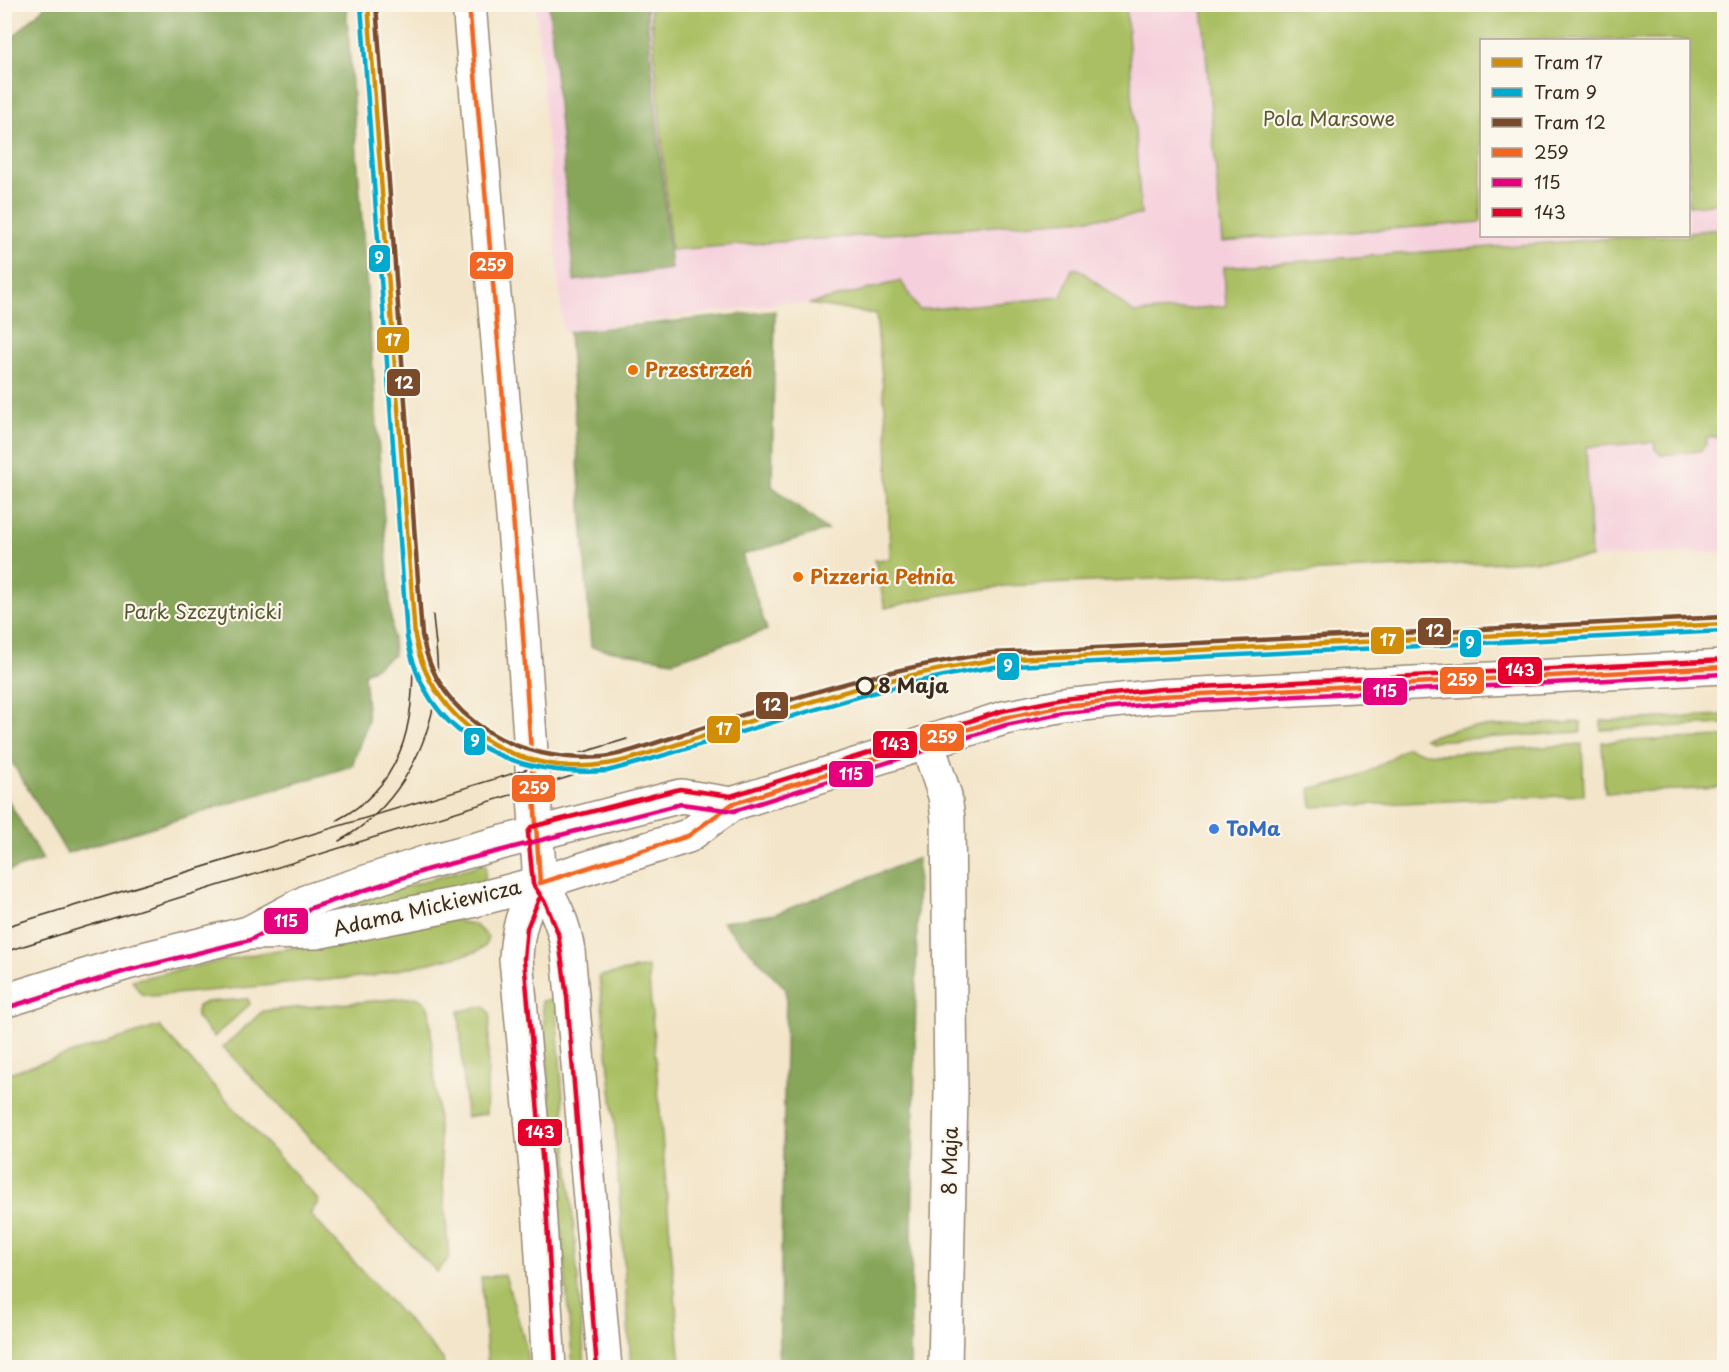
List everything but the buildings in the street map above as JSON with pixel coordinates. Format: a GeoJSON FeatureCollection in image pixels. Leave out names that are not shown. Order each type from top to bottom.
{"type":"FeatureCollection","features":[{"type":"Feature","properties":{"kind":"main road"},"geometry":{"type":"LineString","coordinates":[[469,4],[522,621],[535,833],[540,882],[553,900],[565,931],[568,951],[605,1368]]}},
{"type":"Feature","properties":{"kind":"main road","name":"Adama Mickiewicza"},"geometry":{"type":"LineString","coordinates":[[4,1001],[127,963],[248,933],[316,932],[463,903],[540,882],[688,836],[732,804],[1004,718],[1064,706],[1161,696],[1725,667]]}},
{"type":"Feature","properties":{"kind":"main road","name":"8 Maja"},"geometry":{"type":"LineString","coordinates":[[927,742],[945,796],[948,819],[951,1071],[945,1368]]}},
{"type":"Feature","properties":{"kind":"main road","name":"Adama Mickiewicza"},"geometry":{"type":"LineString","coordinates":[[248,933],[308,901],[427,862],[535,833],[681,796],[732,804]]}},
{"type":"Feature","properties":{"kind":"main road"},"geometry":{"type":"LineString","coordinates":[[540,882],[525,907],[517,936],[516,959],[538,1190],[549,1368]]}},
{"type":"Feature","properties":{"kind":"shaded area"},"geometry":{"type":"Polygon","coordinates":[[[536,5],[1724,5],[1724,551],[1006,586],[936,596],[885,608],[875,560],[890,559],[887,430],[876,314],[809,304],[783,303],[563,332],[536,5]]]}},
{"type":"Feature","properties":{"kind":"green space","name":"Park Szczytnicki"},"geometry":{"type":"Polygon","coordinates":[[[46,5],[346,5],[394,655],[364,674],[368,721],[352,766],[67,853],[5,751],[5,45],[46,5]]]}},
{"type":"Feature","properties":{"kind":"green space"},"geometry":{"type":"Polygon","coordinates":[[[549,5],[646,5],[671,269],[574,281],[549,5]]]}},
{"type":"Feature","properties":{"kind":"green space"},"geometry":{"type":"Polygon","coordinates":[[[650,5],[1126,5],[1141,215],[671,250],[650,5]]]}},
{"type":"Feature","properties":{"kind":"green space","name":"Pola Marsowe"},"geometry":{"type":"Polygon","coordinates":[[[1202,5],[1724,5],[1724,203],[1690,206],[1690,39],[1480,39],[1480,222],[1222,242],[1202,5]]]}},
{"type":"Feature","properties":{"kind":"green space"},"geometry":{"type":"Polygon","coordinates":[[[1721,229],[1724,279],[1724,436],[1706,438],[1706,444],[1700,451],[1662,455],[1655,449],[1654,442],[1586,447],[1591,558],[1006,586],[936,596],[885,608],[875,560],[890,559],[887,430],[876,314],[809,304],[901,281],[919,310],[1061,297],[1072,269],[1079,269],[1134,313],[1226,306],[1224,267],[1629,237],[1690,237],[1690,232],[1721,229]]]}},
{"type":"Feature","properties":{"kind":"green space"},"geometry":{"type":"Polygon","coordinates":[[[775,311],[772,486],[827,530],[742,555],[767,630],[673,661],[591,647],[569,332],[775,311]]]}},
{"type":"Feature","properties":{"kind":"green space"},"geometry":{"type":"Polygon","coordinates":[[[1724,715],[1724,724],[1601,730],[1601,721],[1724,715]]]}},
{"type":"Feature","properties":{"kind":"green space"},"geometry":{"type":"Polygon","coordinates":[[[1581,722],[1581,732],[1431,741],[1424,738],[1459,728],[1581,722]]]}},
{"type":"Feature","properties":{"kind":"green space"},"geometry":{"type":"Polygon","coordinates":[[[1724,737],[1724,788],[1605,793],[1602,742],[1724,737]]]}},
{"type":"Feature","properties":{"kind":"green space"},"geometry":{"type":"Polygon","coordinates":[[[1582,744],[1584,795],[1312,807],[1310,788],[1338,784],[1362,775],[1407,747],[1424,753],[1445,754],[1582,744]]]}},
{"type":"Feature","properties":{"kind":"green space"},"geometry":{"type":"Polygon","coordinates":[[[5,795],[43,860],[4,872],[5,795]]]}},
{"type":"Feature","properties":{"kind":"green space"},"geometry":{"type":"Polygon","coordinates":[[[918,858],[910,1367],[779,1367],[786,989],[722,922],[775,914],[918,858]]]}},
{"type":"Feature","properties":{"kind":"green space"},"geometry":{"type":"Polygon","coordinates":[[[482,864],[486,865],[485,879],[482,883],[375,908],[311,915],[482,864]]]}},
{"type":"Feature","properties":{"kind":"green space"},"geometry":{"type":"Polygon","coordinates":[[[453,920],[475,925],[488,937],[485,946],[476,952],[372,976],[152,996],[141,994],[132,980],[255,954],[453,920]]]}},
{"type":"Feature","properties":{"kind":"green space"},"geometry":{"type":"Polygon","coordinates":[[[648,967],[681,1367],[631,1367],[614,1117],[599,976],[648,967]]]}},
{"type":"Feature","properties":{"kind":"green space"},"geometry":{"type":"Polygon","coordinates":[[[416,997],[424,1001],[429,1009],[449,1258],[437,1272],[223,1047],[263,1011],[416,997]]]}},
{"type":"Feature","properties":{"kind":"green space"},"geometry":{"type":"Polygon","coordinates":[[[248,999],[250,1004],[214,1037],[196,1017],[198,1006],[206,1002],[248,999]]]}},
{"type":"Feature","properties":{"kind":"green space"},"geometry":{"type":"Polygon","coordinates":[[[555,999],[585,1367],[573,1367],[542,1001],[555,999]]]}},
{"type":"Feature","properties":{"kind":"green space"},"geometry":{"type":"Polygon","coordinates":[[[484,1006],[490,1013],[486,1114],[466,1117],[459,1011],[484,1006]]]}},
{"type":"Feature","properties":{"kind":"green space"},"geometry":{"type":"Polygon","coordinates":[[[159,1026],[319,1201],[310,1214],[443,1359],[444,1367],[5,1367],[5,1074],[159,1026]]]}},
{"type":"Feature","properties":{"kind":"green space"},"geometry":{"type":"Polygon","coordinates":[[[505,1275],[526,1346],[528,1367],[488,1367],[481,1277],[505,1275]]]}},
{"type":"Feature","properties":{"kind":"tram line","name":"17"},"geometry":{"type":"LineString","coordinates":[[368,4],[415,636],[424,667],[439,695],[459,719],[484,738],[511,753],[542,762],[573,766],[614,763],[853,690],[922,673],[993,660],[1724,624]]}},
{"type":"Feature","properties":{"kind":"tram line","name":"12"},"geometry":{"type":"LineString","coordinates":[[376,4],[422,635],[431,665],[445,691],[464,713],[487,731],[513,744],[541,753],[571,757],[610,756],[849,683],[897,671],[993,653],[1724,617]]}},
{"type":"Feature","properties":{"kind":"tram line","name":"9"},"geometry":{"type":"LineString","coordinates":[[361,5],[407,637],[417,672],[433,702],[453,726],[478,744],[507,758],[539,767],[572,771],[607,771],[847,700],[896,687],[994,667],[1724,631]]}},
{"type":"Feature","properties":{"kind":"tram line"},"geometry":{"type":"LineString","coordinates":[[337,820],[364,802],[384,781],[398,756],[407,730],[411,702],[413,673],[411,613]]}},
{"type":"Feature","properties":{"kind":"tram line"},"geometry":{"type":"LineString","coordinates":[[339,841],[359,829],[391,797],[404,779],[424,738],[431,716],[438,674],[433,615]]}},
{"type":"Feature","properties":{"kind":"tram line"},"geometry":{"type":"LineString","coordinates":[[4,927],[627,739]]}},
{"type":"Feature","properties":{"kind":"tram line"},"geometry":{"type":"LineString","coordinates":[[4,952],[633,757]]}},
{"type":"Feature","properties":{"kind":"transit line","name":"259"},"geometry":{"type":"LineString","coordinates":[[469,4],[522,621],[540,883],[688,836],[732,804],[1004,718],[1064,706],[1161,696],[1724,667]]}},
{"type":"Feature","properties":{"kind":"transit line","name":"143"},"geometry":{"type":"LineString","coordinates":[[597,1368],[567,997],[558,933],[546,904],[533,884],[528,833],[531,827],[680,789],[731,796],[1002,711],[1063,699],[1161,689],[1724,660]]}},
{"type":"Feature","properties":{"kind":"transit line","name":"115"},"geometry":{"type":"LineString","coordinates":[[6,1008],[129,970],[250,940],[311,908],[429,869],[681,804],[734,811],[1006,725],[1065,713],[1162,703],[1724,674]]}},
{"type":"Feature","properties":{"kind":"transit line","name":"143"},"geometry":{"type":"LineString","coordinates":[[539,899],[527,928],[524,959],[545,1189],[556,1368]]}},
{"type":"Feature","properties":{"kind":"place","name":"Przestrzeń"},"geometry":{"type":"Point","coordinates":[633,370]}},
{"type":"Feature","properties":{"kind":"place","name":"Pizzeria Pełnia"},"geometry":{"type":"Point","coordinates":[798,577]}},
{"type":"Feature","properties":{"kind":"place","name":"8 Maja"},"geometry":{"type":"Point","coordinates":[865,686]}},
{"type":"Feature","properties":{"kind":"place","name":"ToMa"},"geometry":{"type":"Point","coordinates":[1214,829]}}]}
